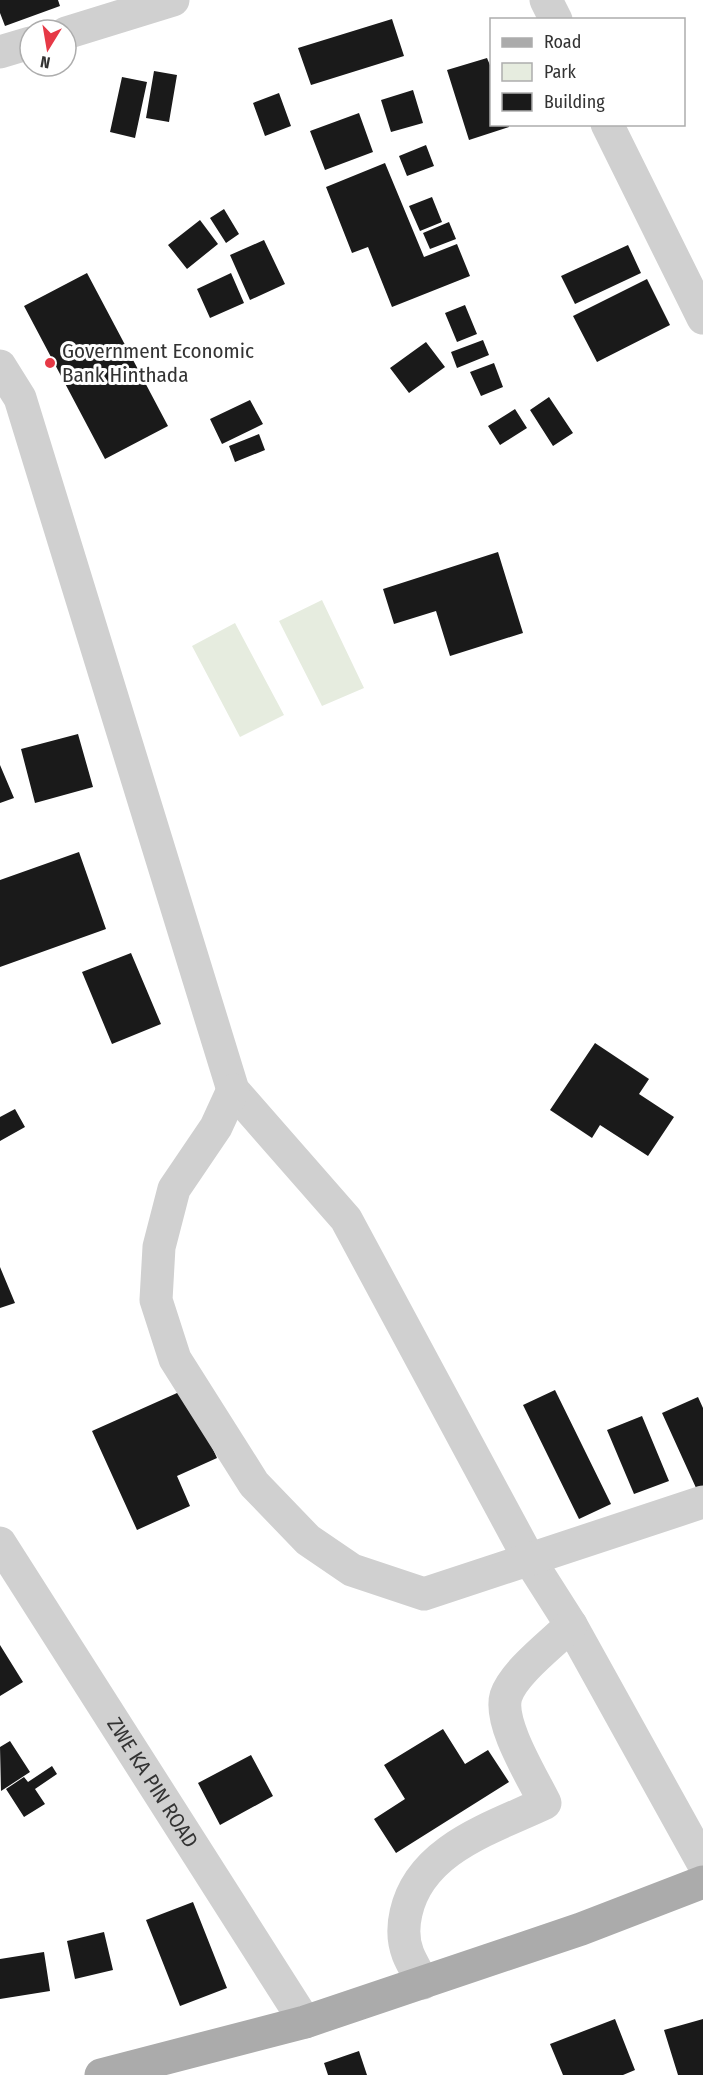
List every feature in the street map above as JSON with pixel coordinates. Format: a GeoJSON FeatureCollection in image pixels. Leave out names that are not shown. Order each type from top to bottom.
{"type":"FeatureCollection","features":[{"type":"Feature","properties":{"kind":"main road"},"geometry":{"type":"LineString","coordinates":[[100,2075],[305,2022],[581,1929],[703,1882]]}},
{"type":"Feature","properties":{"kind":"street"},"geometry":{"type":"LineString","coordinates":[[78,29],[173,0]]}},
{"type":"Feature","properties":{"kind":"street"},"geometry":{"type":"LineString","coordinates":[[546,0],[555,18]]}},
{"type":"Feature","properties":{"kind":"street"},"geometry":{"type":"LineString","coordinates":[[0,52],[18,47]]}},
{"type":"Feature","properties":{"kind":"street"},"geometry":{"type":"LineString","coordinates":[[608,126],[703,318]]}},
{"type":"Feature","properties":{"kind":"street"},"geometry":{"type":"LineString","coordinates":[[0,366],[20,398],[232,1090],[346,1219],[529,1559],[571,1625],[703,1863]]}},
{"type":"Feature","properties":{"kind":"street"},"geometry":{"type":"LineString","coordinates":[[232,1090],[216,1127],[174,1189],[159,1247],[156,1300],[174,1359],[254,1484],[308,1540],[352,1570],[424,1594],[703,1502]]}},
{"type":"Feature","properties":{"kind":"street","name":"ZWE KA PIN ROAD"},"geometry":{"type":"LineString","coordinates":[[0,1543],[305,2022]]}},
{"type":"Feature","properties":{"kind":"street"},"geometry":{"type":"LineString","coordinates":[[423,1983],[407,1953],[403,1927],[408,1903],[423,1873],[446,1852],[545,1803],[507,1723],[506,1697],[522,1673],[571,1625]]}},
{"type":"Feature","properties":{"kind":"green space"},"geometry":{"type":"Polygon","coordinates":[[[322,600],[364,688],[322,706],[279,621],[322,600]]]}},
{"type":"Feature","properties":{"kind":"green space"},"geometry":{"type":"Polygon","coordinates":[[[235,623],[284,715],[240,737],[192,646],[235,623]]]}},
{"type":"Feature","properties":{"kind":"building"},"geometry":{"type":"Polygon","coordinates":[[[0,0],[58,0],[60,6],[27,18],[18,18],[18,21],[5,26],[0,13],[0,0]]]}},
{"type":"Feature","properties":{"kind":"building"},"geometry":{"type":"Polygon","coordinates":[[[392,19],[404,56],[311,85],[298,48],[392,19]]]}},
{"type":"Feature","properties":{"kind":"building"},"geometry":{"type":"Polygon","coordinates":[[[487,58],[490,65],[490,126],[509,127],[469,140],[447,70],[487,58]]]}},
{"type":"Feature","properties":{"kind":"building"},"geometry":{"type":"Polygon","coordinates":[[[154,71],[177,75],[169,122],[146,118],[154,71]]]}},
{"type":"Feature","properties":{"kind":"building"},"geometry":{"type":"Polygon","coordinates":[[[122,77],[147,82],[135,138],[110,132],[122,77]]]}},
{"type":"Feature","properties":{"kind":"building"},"geometry":{"type":"Polygon","coordinates":[[[413,90],[423,123],[391,132],[381,100],[413,90]]]}},
{"type":"Feature","properties":{"kind":"building"},"geometry":{"type":"Polygon","coordinates":[[[279,93],[291,126],[265,136],[253,103],[279,93]]]}},
{"type":"Feature","properties":{"kind":"building"},"geometry":{"type":"Polygon","coordinates":[[[359,113],[373,152],[325,170],[310,131],[359,113]]]}},
{"type":"Feature","properties":{"kind":"building"},"geometry":{"type":"Polygon","coordinates":[[[426,145],[434,166],[407,176],[399,156],[426,145]]]}},
{"type":"Feature","properties":{"kind":"building"},"geometry":{"type":"Polygon","coordinates":[[[385,163],[424,257],[457,244],[470,276],[392,307],[368,247],[352,253],[326,187],[385,163]]]}},
{"type":"Feature","properties":{"kind":"building"},"geometry":{"type":"Polygon","coordinates":[[[432,197],[442,222],[420,231],[409,206],[432,197]]]}},
{"type":"Feature","properties":{"kind":"building"},"geometry":{"type":"Polygon","coordinates":[[[224,209],[239,234],[226,243],[210,218],[224,209]]]}},
{"type":"Feature","properties":{"kind":"building"},"geometry":{"type":"Polygon","coordinates":[[[200,220],[218,244],[187,269],[168,245],[200,220]]]}},
{"type":"Feature","properties":{"kind":"building"},"geometry":{"type":"Polygon","coordinates":[[[449,222],[456,239],[430,249],[423,233],[449,222]]]}},
{"type":"Feature","properties":{"kind":"building"},"geometry":{"type":"Polygon","coordinates":[[[264,240],[285,284],[250,300],[230,255],[264,240]]]}},
{"type":"Feature","properties":{"kind":"building"},"geometry":{"type":"Polygon","coordinates":[[[628,245],[641,273],[575,304],[561,276],[628,245]]]}},
{"type":"Feature","properties":{"kind":"building"},"geometry":{"type":"Polygon","coordinates":[[[87,273],[168,426],[105,459],[24,306],[87,273]]]}},
{"type":"Feature","properties":{"kind":"building"},"geometry":{"type":"Polygon","coordinates":[[[231,273],[244,303],[210,318],[197,289],[231,273]]]}},
{"type":"Feature","properties":{"kind":"building"},"geometry":{"type":"Polygon","coordinates":[[[647,279],[670,325],[597,362],[573,316],[647,279]]]}},
{"type":"Feature","properties":{"kind":"building"},"geometry":{"type":"Polygon","coordinates":[[[465,305],[477,334],[457,342],[445,313],[465,305]]]}},
{"type":"Feature","properties":{"kind":"building"},"geometry":{"type":"Polygon","coordinates":[[[483,340],[489,355],[457,368],[451,352],[483,340]]]}},
{"type":"Feature","properties":{"kind":"building"},"geometry":{"type":"Polygon","coordinates":[[[426,342],[445,367],[409,393],[390,368],[426,342]]]}},
{"type":"Feature","properties":{"kind":"building"},"geometry":{"type":"Polygon","coordinates":[[[494,363],[503,387],[481,396],[470,372],[494,363]]]}},
{"type":"Feature","properties":{"kind":"building"},"geometry":{"type":"Polygon","coordinates":[[[549,397],[573,433],[553,446],[530,410],[549,397]]]}},
{"type":"Feature","properties":{"kind":"building"},"geometry":{"type":"Polygon","coordinates":[[[250,400],[263,424],[222,444],[210,419],[250,400]]]}},
{"type":"Feature","properties":{"kind":"building"},"geometry":{"type":"Polygon","coordinates":[[[515,409],[527,428],[500,445],[488,426],[515,409]]]}},
{"type":"Feature","properties":{"kind":"building"},"geometry":{"type":"Polygon","coordinates":[[[259,434],[265,450],[235,462],[229,446],[259,434]]]}},
{"type":"Feature","properties":{"kind":"building"},"geometry":{"type":"Polygon","coordinates":[[[498,552],[523,633],[450,656],[436,611],[394,624],[383,589],[498,552]]]}},
{"type":"Feature","properties":{"kind":"building"},"geometry":{"type":"Polygon","coordinates":[[[78,734],[93,787],[35,803],[21,749],[78,734]]]}},
{"type":"Feature","properties":{"kind":"building"},"geometry":{"type":"Polygon","coordinates":[[[0,765],[14,798],[0,803],[0,765]]]}},
{"type":"Feature","properties":{"kind":"building"},"geometry":{"type":"Polygon","coordinates":[[[79,852],[106,929],[0,967],[0,880],[79,852]]]}},
{"type":"Feature","properties":{"kind":"building"},"geometry":{"type":"Polygon","coordinates":[[[131,953],[161,1024],[112,1044],[82,972],[131,953]]]}},
{"type":"Feature","properties":{"kind":"building"},"geometry":{"type":"Polygon","coordinates":[[[595,1043],[649,1079],[639,1094],[674,1117],[648,1156],[600,1125],[592,1138],[550,1110],[595,1043]]]}},
{"type":"Feature","properties":{"kind":"building"},"geometry":{"type":"Polygon","coordinates":[[[15,1109],[25,1127],[0,1141],[0,1117],[15,1109]]]}},
{"type":"Feature","properties":{"kind":"building"},"geometry":{"type":"Polygon","coordinates":[[[0,1267],[15,1303],[0,1308],[0,1267]]]}},
{"type":"Feature","properties":{"kind":"building"},"geometry":{"type":"Polygon","coordinates":[[[186,1389],[217,1458],[177,1476],[190,1506],[137,1530],[92,1431],[186,1389]]]}},
{"type":"Feature","properties":{"kind":"building"},"geometry":{"type":"Polygon","coordinates":[[[555,1390],[611,1504],[579,1519],[523,1405],[555,1390]]]}},
{"type":"Feature","properties":{"kind":"building"},"geometry":{"type":"Polygon","coordinates":[[[698,1397],[703,1408],[703,1487],[697,1490],[662,1413],[698,1397]]]}},
{"type":"Feature","properties":{"kind":"building"},"geometry":{"type":"Polygon","coordinates":[[[642,1416],[669,1481],[634,1494],[607,1430],[642,1416]]]}},
{"type":"Feature","properties":{"kind":"building"},"geometry":{"type":"Polygon","coordinates":[[[0,1645],[23,1682],[0,1696],[0,1645]]]}},
{"type":"Feature","properties":{"kind":"building"},"geometry":{"type":"Polygon","coordinates":[[[443,1729],[465,1764],[488,1750],[509,1782],[396,1853],[374,1819],[405,1799],[384,1765],[443,1729]]]}},
{"type":"Feature","properties":{"kind":"building"},"geometry":{"type":"Polygon","coordinates":[[[10,1741],[30,1772],[1,1791],[0,1747],[10,1741]]]}},
{"type":"Feature","properties":{"kind":"building"},"geometry":{"type":"Polygon","coordinates":[[[251,1755],[273,1796],[220,1825],[198,1783],[251,1755]]]}},
{"type":"Feature","properties":{"kind":"building"},"geometry":{"type":"Polygon","coordinates":[[[52,1766],[57,1774],[35,1789],[45,1804],[24,1817],[6,1789],[24,1777],[28,1782],[52,1766]]]}},
{"type":"Feature","properties":{"kind":"building"},"geometry":{"type":"Polygon","coordinates":[[[193,1902],[227,1988],[180,2006],[146,1920],[193,1902]]]}},
{"type":"Feature","properties":{"kind":"building"},"geometry":{"type":"Polygon","coordinates":[[[104,1932],[113,1970],[75,1979],[67,1941],[104,1932]]]}},
{"type":"Feature","properties":{"kind":"building"},"geometry":{"type":"Polygon","coordinates":[[[44,1952],[50,1991],[0,1999],[0,1959],[44,1952]]]}},
{"type":"Feature","properties":{"kind":"building"},"geometry":{"type":"Polygon","coordinates":[[[615,2019],[635,2070],[623,2075],[563,2075],[550,2044],[615,2019]]]}},
{"type":"Feature","properties":{"kind":"building"},"geometry":{"type":"Polygon","coordinates":[[[703,2019],[703,2075],[678,2075],[664,2030],[703,2019]]]}},
{"type":"Feature","properties":{"kind":"building"},"geometry":{"type":"Polygon","coordinates":[[[359,2051],[367,2075],[328,2075],[324,2063],[359,2051]]]}},
{"type":"Feature","properties":{"kind":"place","name":"Government Economic Bank Hinthada"},"geometry":{"type":"Point","coordinates":[50,363]}}]}
